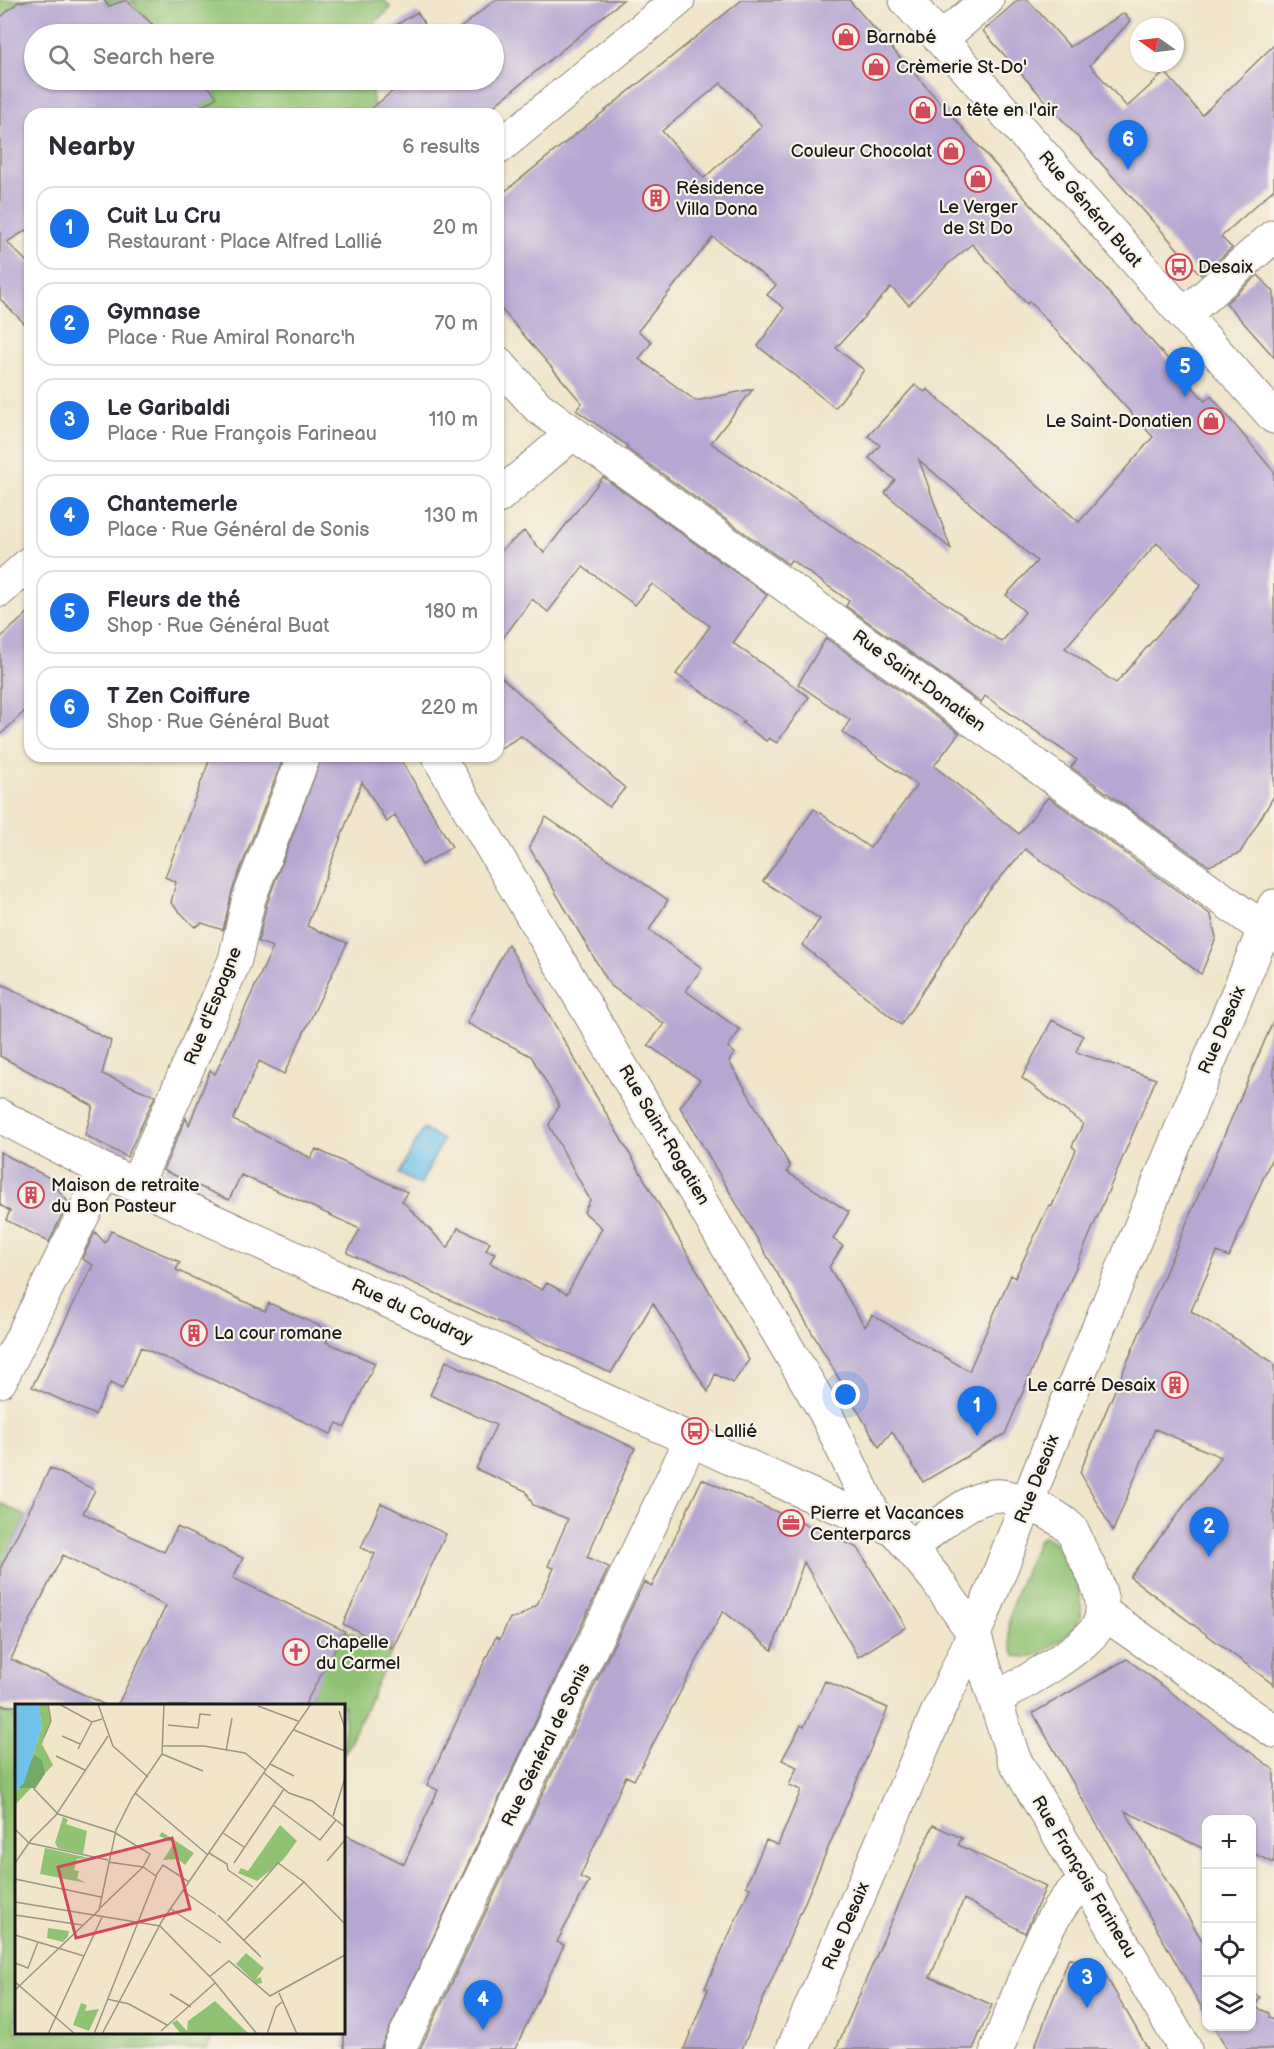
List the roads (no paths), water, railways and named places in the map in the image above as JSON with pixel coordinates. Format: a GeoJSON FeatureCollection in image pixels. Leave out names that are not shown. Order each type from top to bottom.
{"type":"FeatureCollection","features":[{"type":"Feature","properties":{"kind":"street"},"geometry":{"type":"LineString","coordinates":[[504,143],[678,0]]}},
{"type":"Feature","properties":{"kind":"street","name":"Rue Général Buat"},"geometry":{"type":"LineString","coordinates":[[906,0],[1274,417]]}},
{"type":"Feature","properties":{"kind":"street"},"geometry":{"type":"LineString","coordinates":[[941,39],[987,0]]}},
{"type":"Feature","properties":{"kind":"street"},"geometry":{"type":"LineString","coordinates":[[1184,315],[1274,236]]}},
{"type":"Feature","properties":{"kind":"street","name":"Rue Saint-Donatien"},"geometry":{"type":"LineString","coordinates":[[504,370],[538,407],[573,433],[1271,924]]}},
{"type":"Feature","properties":{"kind":"street"},"geometry":{"type":"LineString","coordinates":[[504,492],[573,433]]}},
{"type":"Feature","properties":{"kind":"street"},"geometry":{"type":"LineString","coordinates":[[0,590],[24,568]]}},
{"type":"Feature","properties":{"kind":"street","name":"Rue d'Espagne"},"geometry":{"type":"LineString","coordinates":[[136,1185],[235,960],[249,898],[302,762]]}},
{"type":"Feature","properties":{"kind":"street","name":"Rue Saint-Rogatien"},"geometry":{"type":"LineString","coordinates":[[442,762],[825,1412],[877,1521]]}},
{"type":"Feature","properties":{"kind":"street","name":"Rue Desaix"},"geometry":{"type":"LineString","coordinates":[[794,2049],[939,1709],[974,1634],[1028,1504],[1061,1416],[1271,924]]}},
{"type":"Feature","properties":{"kind":"street","name":"Rue du Coudray"},"geometry":{"type":"LineString","coordinates":[[0,1116],[105,1171],[826,1502],[877,1521],[895,1530],[911,1546]]}},
{"type":"Feature","properties":{"kind":"street"},"geometry":{"type":"LineString","coordinates":[[4,1373],[105,1171]]}},
{"type":"Feature","properties":{"kind":"street","name":"Rue Général de Sonis"},"geometry":{"type":"LineString","coordinates":[[399,2049],[691,1440]]}},
{"type":"Feature","properties":{"kind":"street"},"geometry":{"type":"LineString","coordinates":[[911,1546],[948,1518],[980,1499],[1003,1496],[1047,1511],[1070,1528],[1098,1584],[1102,1612],[1099,1623],[1086,1640],[995,1700]]}},
{"type":"Feature","properties":{"kind":"street","name":"Rue François Farineau"},"geometry":{"type":"LineString","coordinates":[[911,1546],[974,1634],[1014,1759],[1090,1883],[1185,2049]]}},
{"type":"Feature","properties":{"kind":"street"},"geometry":{"type":"LineString","coordinates":[[1102,1612],[1274,1731]]}},
{"type":"Feature","properties":{"kind":"street"},"geometry":{"type":"LineString","coordinates":[[998,2049],[1040,1946],[1054,1920],[1072,1893],[1090,1883]]}},
{"type":"Feature","properties":{"kind":"water"},"geometry":{"type":"Polygon","coordinates":[[[423,1129],[443,1140],[420,1185],[399,1174],[423,1129]]]}},
{"type":"Feature","properties":{"kind":"place","name":"Barnabé"},"geometry":{"type":"Point","coordinates":[846,37]}},
{"type":"Feature","properties":{"kind":"place","name":"Crèmerie St-Do'"},"geometry":{"type":"Point","coordinates":[876,67]}},
{"type":"Feature","properties":{"kind":"place","name":"La tête en l'air"},"geometry":{"type":"Point","coordinates":[923,110]}},
{"type":"Feature","properties":{"kind":"place","name":"Couleur Chocolat"},"geometry":{"type":"Point","coordinates":[951,151]}},
{"type":"Feature","properties":{"kind":"place","name":"T Zen Coiffure"},"geometry":{"type":"Point","coordinates":[1128,170]}},
{"type":"Feature","properties":{"kind":"place","name":"Le Verger de St Do"},"geometry":{"type":"Point","coordinates":[978,179]}},
{"type":"Feature","properties":{"kind":"place","name":"Résidence Villa Dona"},"geometry":{"type":"Point","coordinates":[656,198]}},
{"type":"Feature","properties":{"kind":"place","name":"Desaix"},"geometry":{"type":"Point","coordinates":[1179,267]}},
{"type":"Feature","properties":{"kind":"place","name":"Fleurs de thé"},"geometry":{"type":"Point","coordinates":[1185,397]}},
{"type":"Feature","properties":{"kind":"place","name":"Le Saint-Donatien"},"geometry":{"type":"Point","coordinates":[1211,421]}},
{"type":"Feature","properties":{"kind":"place","name":"Maison de retraite du Bon Pasteur"},"geometry":{"type":"Point","coordinates":[31,1195]}},
{"type":"Feature","properties":{"kind":"place","name":"La cour romane"},"geometry":{"type":"Point","coordinates":[194,1333]}},
{"type":"Feature","properties":{"kind":"place","name":"Le carré Desaix"},"geometry":{"type":"Point","coordinates":[1175,1385]}},
{"type":"Feature","properties":{"kind":"place","name":"Lallié"},"geometry":{"type":"Point","coordinates":[695,1431]}},
{"type":"Feature","properties":{"kind":"place","name":"Cuit Lu Cru"},"geometry":{"type":"Point","coordinates":[977,1436]}},
{"type":"Feature","properties":{"kind":"place","name":"Pierre et Vacances Centerparcs"},"geometry":{"type":"Point","coordinates":[791,1523]}},
{"type":"Feature","properties":{"kind":"place","name":"Gymnase"},"geometry":{"type":"Point","coordinates":[1209,1557]}},
{"type":"Feature","properties":{"kind":"place","name":"Chapelle du Carmel"},"geometry":{"type":"Point","coordinates":[296,1652]}},
{"type":"Feature","properties":{"kind":"place","name":"Le Garibaldi"},"geometry":{"type":"Point","coordinates":[1087,2008]}},
{"type":"Feature","properties":{"kind":"place","name":"Chantemerle"},"geometry":{"type":"Point","coordinates":[483,2030]}}]}
